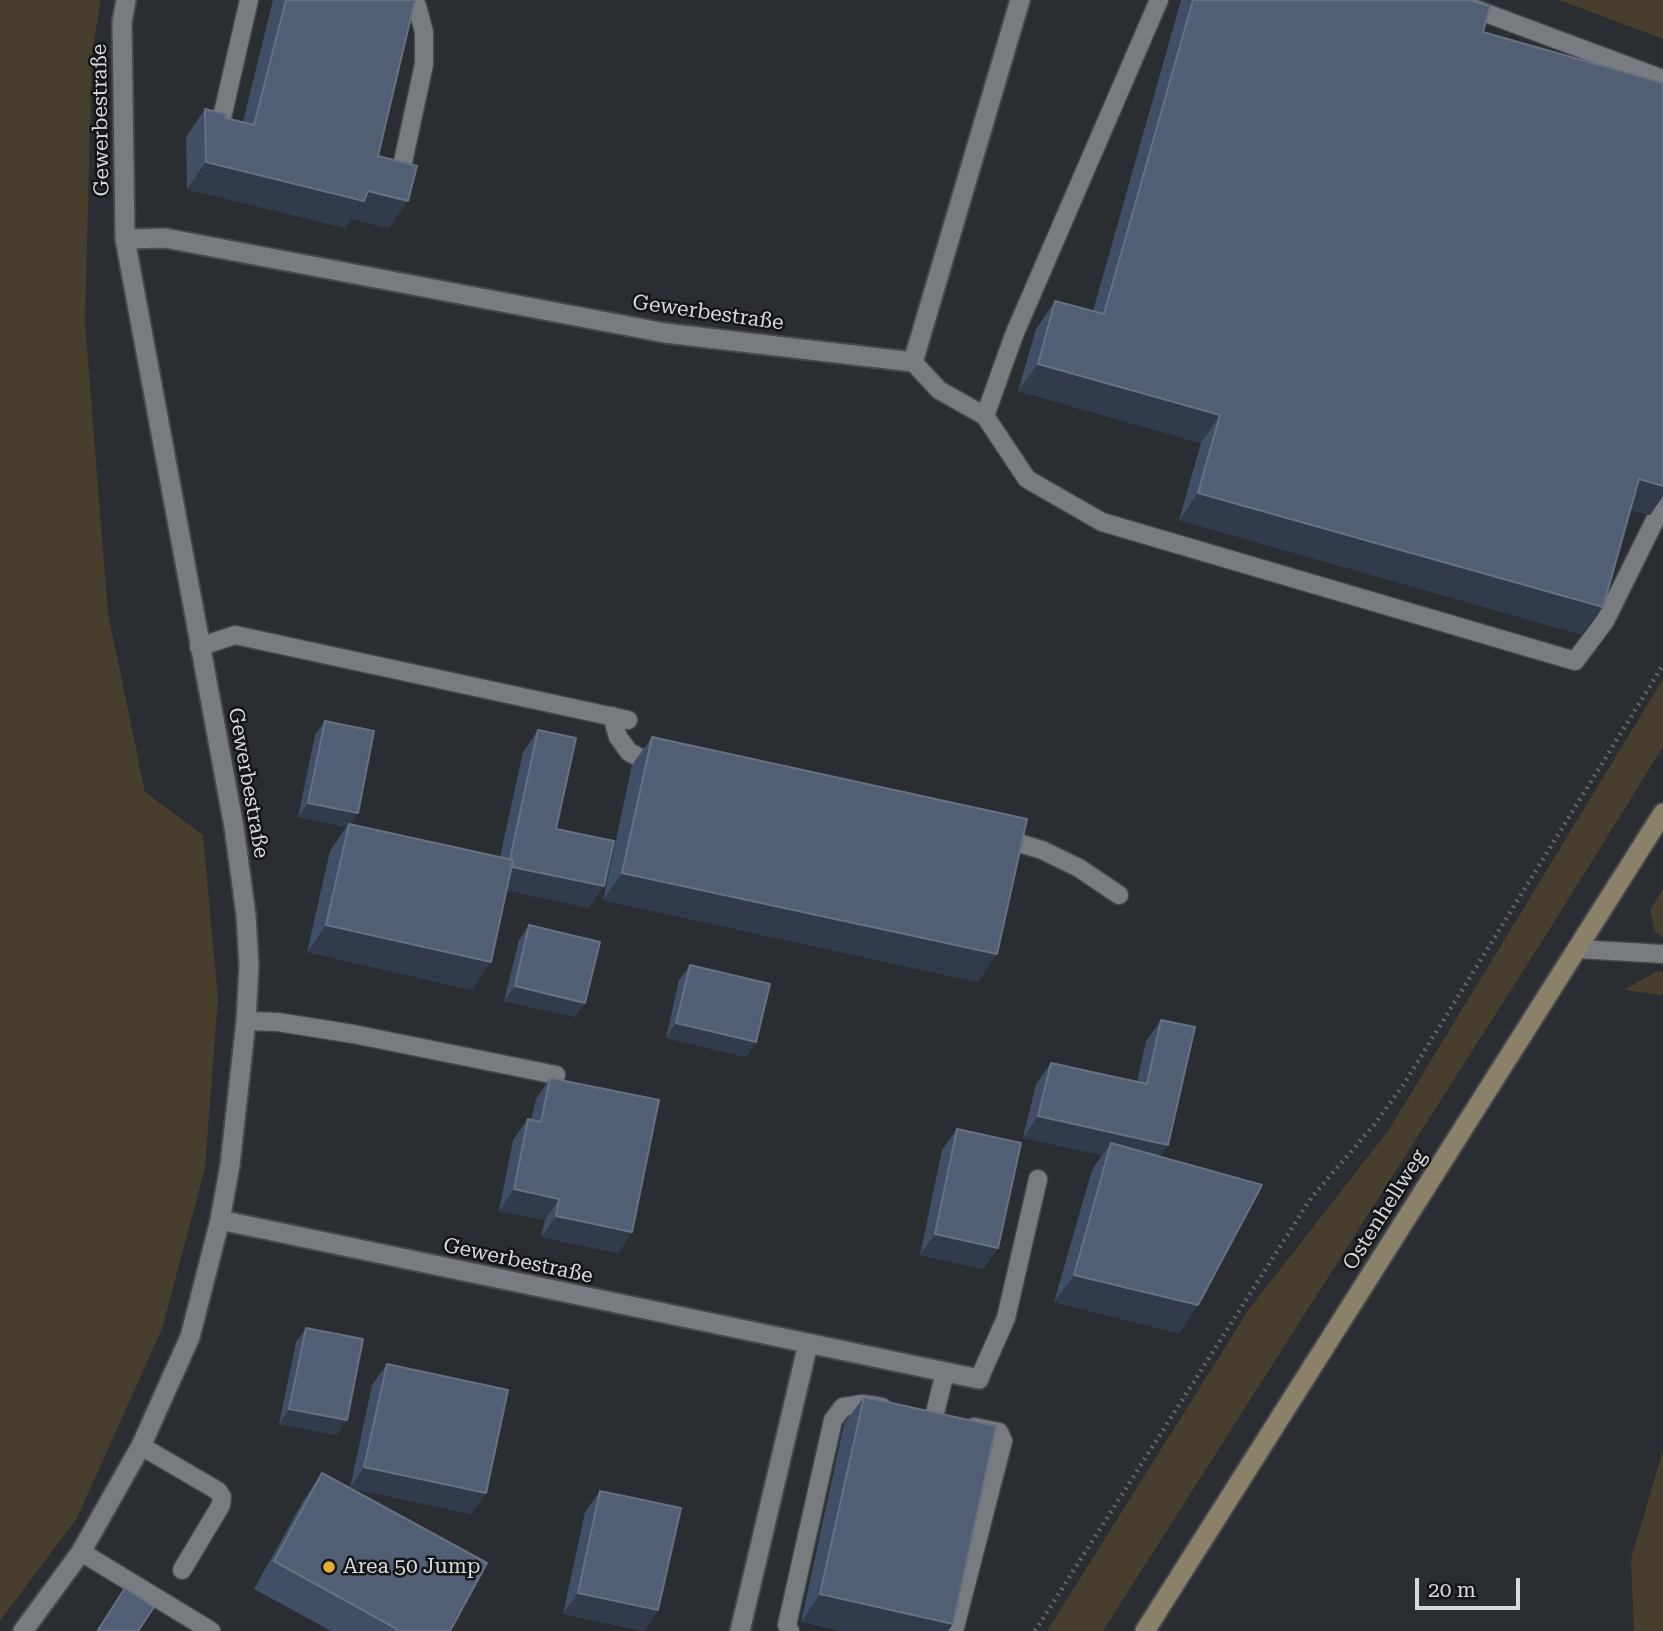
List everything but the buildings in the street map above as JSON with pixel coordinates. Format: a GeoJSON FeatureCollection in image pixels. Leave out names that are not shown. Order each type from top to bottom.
{"type":"FeatureCollection","features":[{"type":"Feature","properties":{"kind":"main road","name":"Ostenhellweg"},"geometry":{"type":"LineString","coordinates":[[1145,1631],[1663,813]]}},
{"type":"Feature","properties":{"kind":"street","name":"Gewerbestraße"},"geometry":{"type":"LineString","coordinates":[[25,1630],[81,1552],[141,1446],[190,1337],[219,1220],[237,1117],[246,1021],[249,966],[246,915],[234,827],[125,239],[122,22],[126,0]]}},
{"type":"Feature","properties":{"kind":"street"},"geometry":{"type":"LineString","coordinates":[[913,362],[1020,0]]}},
{"type":"Feature","properties":{"kind":"street","name":"Gewerbestraße"},"geometry":{"type":"LineString","coordinates":[[125,239],[165,237],[665,333],[913,362]]}},
{"type":"Feature","properties":{"kind":"street","name":"Gewerbestraße"},"geometry":{"type":"LineString","coordinates":[[219,1220],[979,1379]]}},
{"type":"Feature","properties":{"kind":"street"},"geometry":{"type":"LineString","coordinates":[[740,1631],[808,1344]]}},
{"type":"Feature","properties":{"kind":"lane"},"geometry":{"type":"LineString","coordinates":[[220,126],[249,0]]}},
{"type":"Feature","properties":{"kind":"lane"},"geometry":{"type":"LineString","coordinates":[[403,162],[424,64],[424,32],[414,0]]}},
{"type":"Feature","properties":{"kind":"lane"},"geometry":{"type":"LineString","coordinates":[[985,416],[1014,335],[1158,0]]}},
{"type":"Feature","properties":{"kind":"lane"},"geometry":{"type":"LineString","coordinates":[[1451,0],[1663,79]]}},
{"type":"Feature","properties":{"kind":"lane"},"geometry":{"type":"LineString","coordinates":[[913,362],[939,390],[985,416],[1027,479],[1102,522],[1575,661],[1605,621],[1663,504]]}},
{"type":"Feature","properties":{"kind":"lane"},"geometry":{"type":"LineString","coordinates":[[199,647],[235,635],[620,718],[618,737],[629,752],[644,760],[671,766]]}},
{"type":"Feature","properties":{"kind":"lane"},"geometry":{"type":"LineString","coordinates":[[991,835],[1042,850],[1079,867],[1119,895]]}},
{"type":"Feature","properties":{"kind":"lane"},"geometry":{"type":"LineString","coordinates":[[1578,949],[1663,954]]}},
{"type":"Feature","properties":{"kind":"lane"},"geometry":{"type":"LineString","coordinates":[[246,1021],[278,1022],[353,1034],[556,1076]]}},
{"type":"Feature","properties":{"kind":"lane"},"geometry":{"type":"LineString","coordinates":[[979,1379],[1006,1318],[1038,1179]]}},
{"type":"Feature","properties":{"kind":"lane"},"geometry":{"type":"LineString","coordinates":[[945,1372],[941,1419],[999,1433],[1003,1441],[954,1631]]}},
{"type":"Feature","properties":{"kind":"lane"},"geometry":{"type":"LineString","coordinates":[[790,1631],[787,1625],[833,1420],[843,1407],[862,1404],[898,1410]]}},
{"type":"Feature","properties":{"kind":"lane"},"geometry":{"type":"LineString","coordinates":[[141,1446],[218,1491],[222,1497],[182,1570]]}},
{"type":"Feature","properties":{"kind":"lane"},"geometry":{"type":"LineString","coordinates":[[81,1552],[211,1631]]}},
{"type":"Feature","properties":{"kind":"path"},"geometry":{"type":"LineString","coordinates":[[1035,1631],[1311,1198],[1374,1125],[1404,1084],[1663,665]]}},
{"type":"Feature","properties":{"kind":"shaded area"},"geometry":{"type":"Polygon","coordinates":[[[0,0],[101,0],[92,53],[85,322],[108,613],[145,792],[203,835],[218,998],[205,1168],[162,1329],[77,1518],[0,1621],[0,0]]]}},
{"type":"Feature","properties":{"kind":"shaded area"},"geometry":{"type":"Polygon","coordinates":[[[1559,0],[1663,0],[1663,39],[1559,0]]]}},
{"type":"Feature","properties":{"kind":"shaded area"},"geometry":{"type":"Polygon","coordinates":[[[1663,679],[1663,747],[1103,1631],[1047,1631],[1249,1309],[1388,1131],[1663,679]]]}},
{"type":"Feature","properties":{"kind":"shaded area"},"geometry":{"type":"Polygon","coordinates":[[[1663,889],[1663,937],[1655,932],[1650,910],[1663,889]]]}},
{"type":"Feature","properties":{"kind":"shaded area"},"geometry":{"type":"Polygon","coordinates":[[[1657,971],[1663,972],[1663,995],[1624,990],[1657,971]]]}},
{"type":"Feature","properties":{"kind":"shaded area"},"geometry":{"type":"Polygon","coordinates":[[[1663,1450],[1663,1631],[1634,1631],[1631,1559],[1663,1450]]]}},
{"type":"Feature","properties":{"kind":"place","name":"Area 50 Jump"},"geometry":{"type":"Point","coordinates":[329,1567]}}]}
